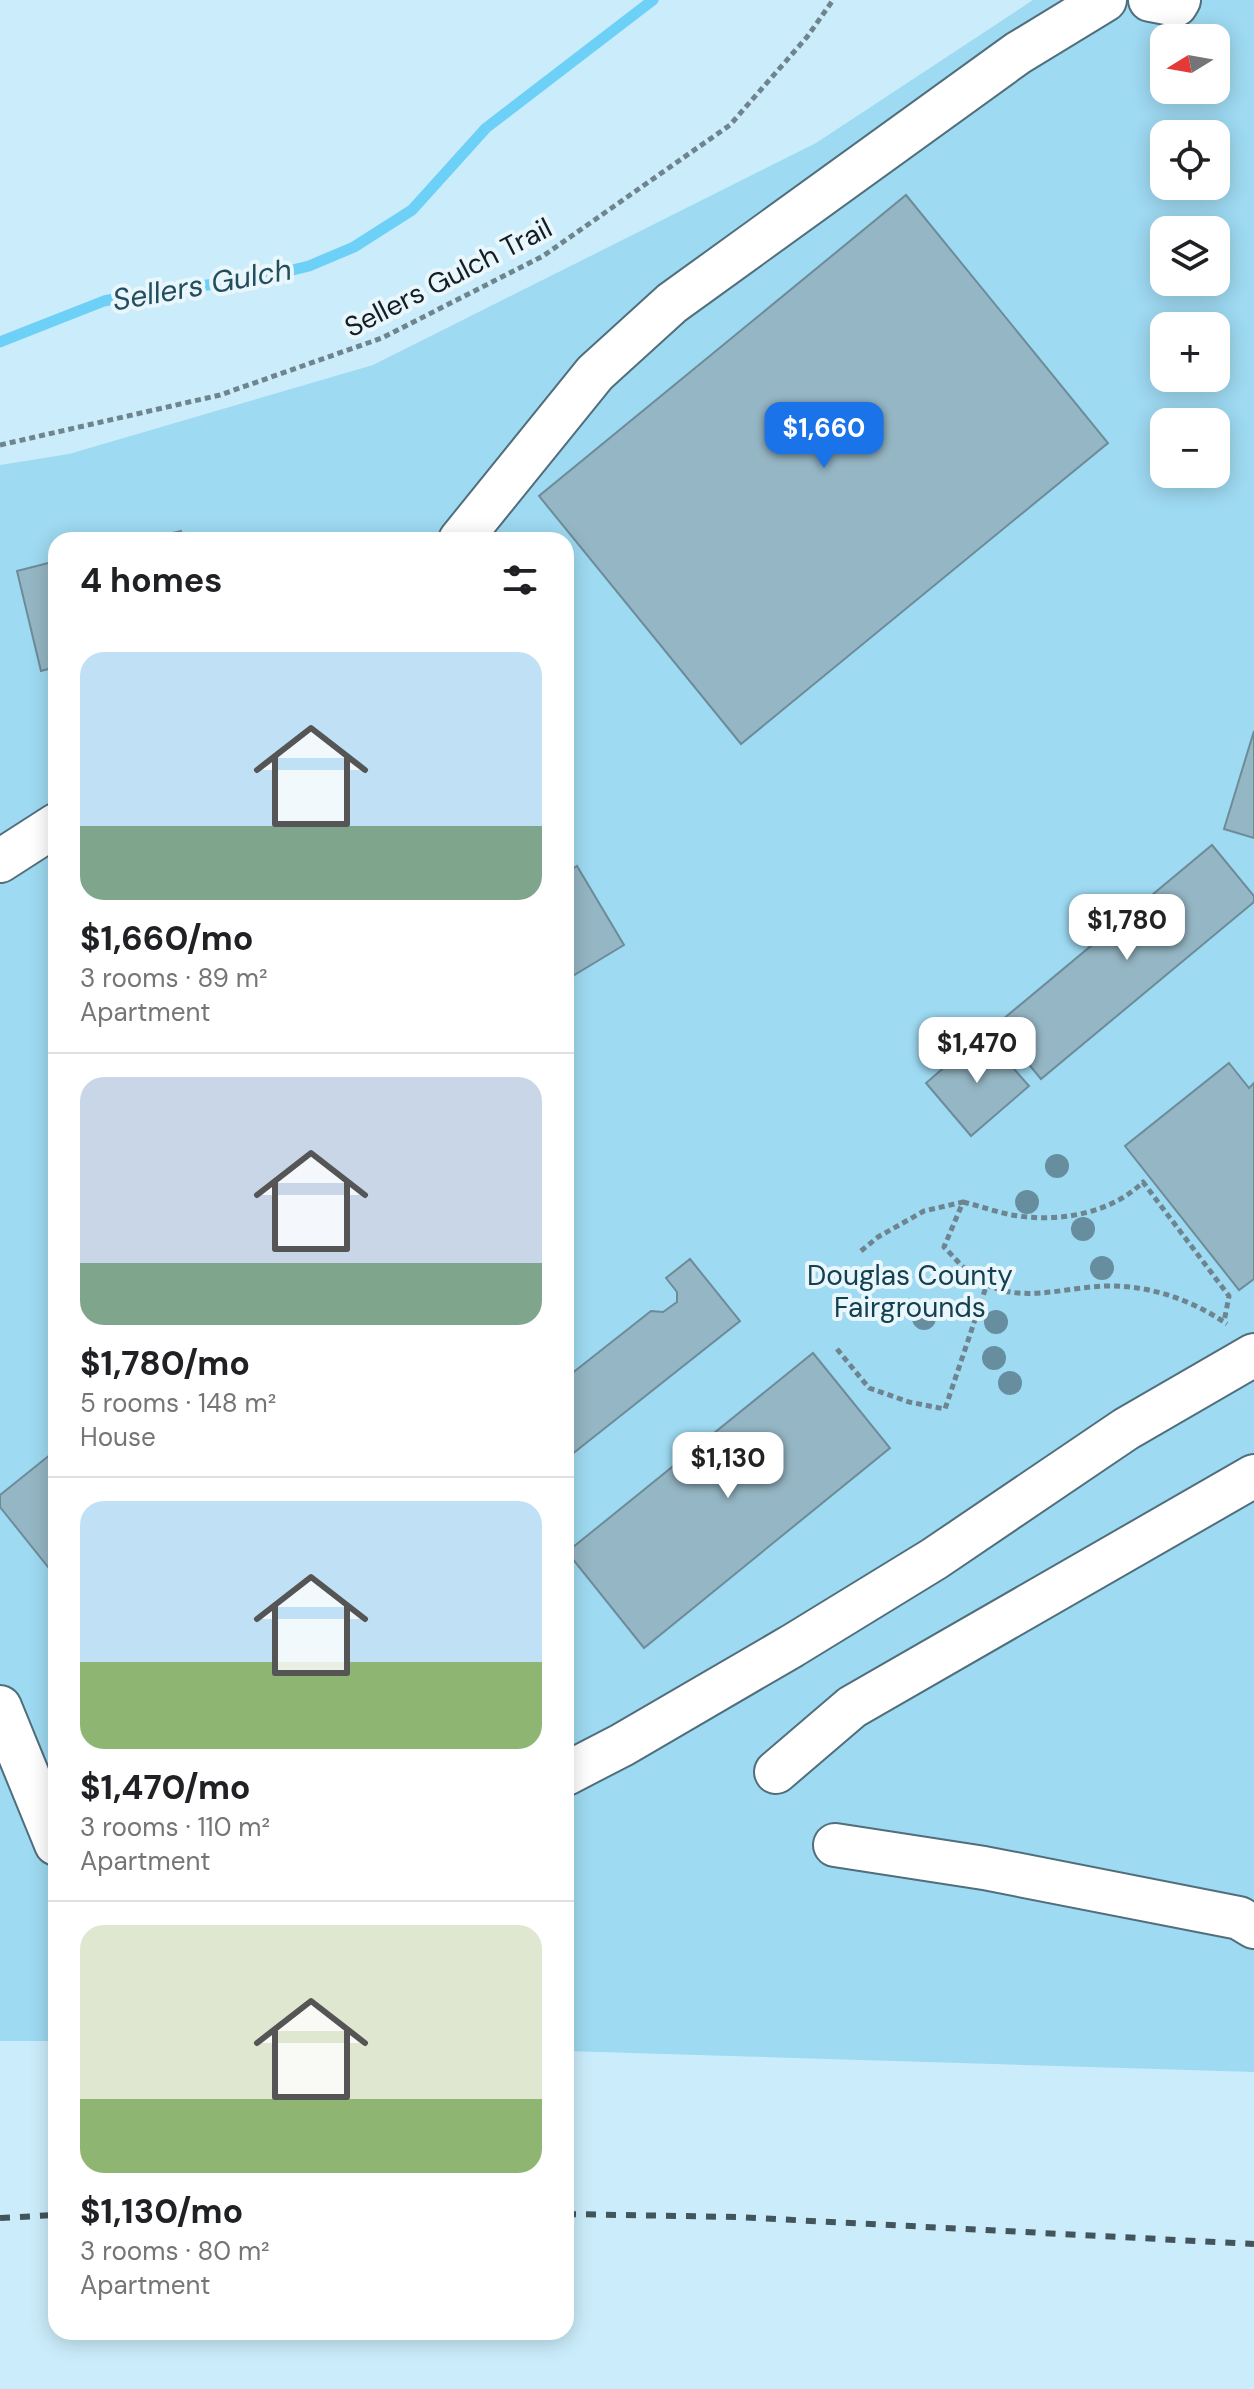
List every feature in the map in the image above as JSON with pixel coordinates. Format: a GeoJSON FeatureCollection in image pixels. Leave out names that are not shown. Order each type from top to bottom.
{"type":"FeatureCollection","features":[{"type":"Feature","properties":{"kind":"lane"},"geometry":{"type":"LineString","coordinates":[[466,532],[595,373],[672,303],[1018,53],[1105,0]]}},
{"type":"Feature","properties":{"kind":"lane"},"geometry":{"type":"LineString","coordinates":[[1150,0],[1176,5],[1179,0]]}},
{"type":"Feature","properties":{"kind":"lane"},"geometry":{"type":"LineString","coordinates":[[0,861],[48,830]]}},
{"type":"Feature","properties":{"kind":"lane"},"geometry":{"type":"LineString","coordinates":[[574,1770],[792,1646],[934,1559],[1126,1429],[1244,1342]]}},
{"type":"Feature","properties":{"kind":"lane"},"geometry":{"type":"LineString","coordinates":[[776,1772],[852,1707],[1254,1476]]}},
{"type":"Feature","properties":{"kind":"lane"},"geometry":{"type":"LineString","coordinates":[[0,1707],[48,1824]]}},
{"type":"Feature","properties":{"kind":"lane"},"geometry":{"type":"LineString","coordinates":[[835,1845],[984,1868],[1239,1918],[1254,1927]]}},
{"type":"Feature","properties":{"kind":"path","name":"Sellers Gulch Trail"},"geometry":{"type":"LineString","coordinates":[[0,445],[205,399],[249,385],[382,338],[543,256],[730,125],[807,37],[833,0]]}},
{"type":"Feature","properties":{"kind":"path"},"geometry":{"type":"LineString","coordinates":[[861,1251],[878,1237],[924,1211],[963,1202],[1014,1215],[1056,1216],[1095,1211],[1131,1194],[1143,1182],[1229,1296],[1224,1322]]}},
{"type":"Feature","properties":{"kind":"path"},"geometry":{"type":"LineString","coordinates":[[963,1202],[944,1247],[980,1281],[1029,1295],[1107,1286],[1148,1289],[1203,1308],[1224,1322],[1244,1342]]}},
{"type":"Feature","properties":{"kind":"path"},"geometry":{"type":"LineString","coordinates":[[837,1349],[869,1388],[909,1402],[945,1409],[987,1284]]}},
{"type":"Feature","properties":{"kind":"green space","name":"Douglas County Fairgrounds"},"geometry":{"type":"Polygon","coordinates":[[[1033,0],[1254,0],[1254,2072],[574,2051],[574,532],[48,532],[48,2041],[0,2041],[0,465],[69,454],[373,365],[816,143],[1033,0]]]}},
{"type":"Feature","properties":{"kind":"building"},"geometry":{"type":"Polygon","coordinates":[[[906,195],[1108,443],[741,744],[574,539],[574,532],[568,532],[539,496],[906,195]]]}},
{"type":"Feature","properties":{"kind":"building"},"geometry":{"type":"Polygon","coordinates":[[[48,563],[48,669],[41,671],[17,571],[48,563]]]}},
{"type":"Feature","properties":{"kind":"building"},"geometry":{"type":"Polygon","coordinates":[[[1254,731],[1254,838],[1224,829],[1254,731]]]}},
{"type":"Feature","properties":{"kind":"building"},"geometry":{"type":"Polygon","coordinates":[[[1212,845],[1254,896],[1254,902],[1041,1079],[996,1025],[1212,845]]]}},
{"type":"Feature","properties":{"kind":"building"},"geometry":{"type":"Polygon","coordinates":[[[577,866],[624,945],[574,975],[574,868],[577,866]]]}},
{"type":"Feature","properties":{"kind":"building"},"geometry":{"type":"Polygon","coordinates":[[[983,1034],[1029,1086],[971,1136],[926,1083],[983,1034]]]}},
{"type":"Feature","properties":{"kind":"building"},"geometry":{"type":"Polygon","coordinates":[[[1229,1063],[1249,1088],[1254,1083],[1254,1279],[1239,1290],[1125,1146],[1229,1063]]]}},
{"type":"Feature","properties":{"kind":"building"},"geometry":{"type":"Polygon","coordinates":[[[690,1259],[740,1321],[574,1453],[574,1372],[651,1311],[663,1312],[677,1302],[677,1292],[666,1278],[690,1259]]]}},
{"type":"Feature","properties":{"kind":"building"},"geometry":{"type":"Polygon","coordinates":[[[813,1353],[890,1448],[644,1648],[574,1561],[574,1546],[813,1353]]]}},
{"type":"Feature","properties":{"kind":"building"},"geometry":{"type":"Polygon","coordinates":[[[48,1456],[48,1567],[0,1507],[0,1495],[48,1456]]]}},
{"type":"Feature","properties":{"kind":"waterway","name":"Sellers Gulch"},"geometry":{"type":"LineString","coordinates":[[0,342],[104,301],[153,291],[252,280],[309,266],[354,247],[412,210],[486,128],[653,0]]}},
{"type":"Feature","properties":{"kind":"railway"},"geometry":{"type":"LineString","coordinates":[[574,2214],[736,2217],[1254,2244]]}},
{"type":"Feature","properties":{"kind":"railway"},"geometry":{"type":"LineString","coordinates":[[0,2218],[48,2215]]}}]}
